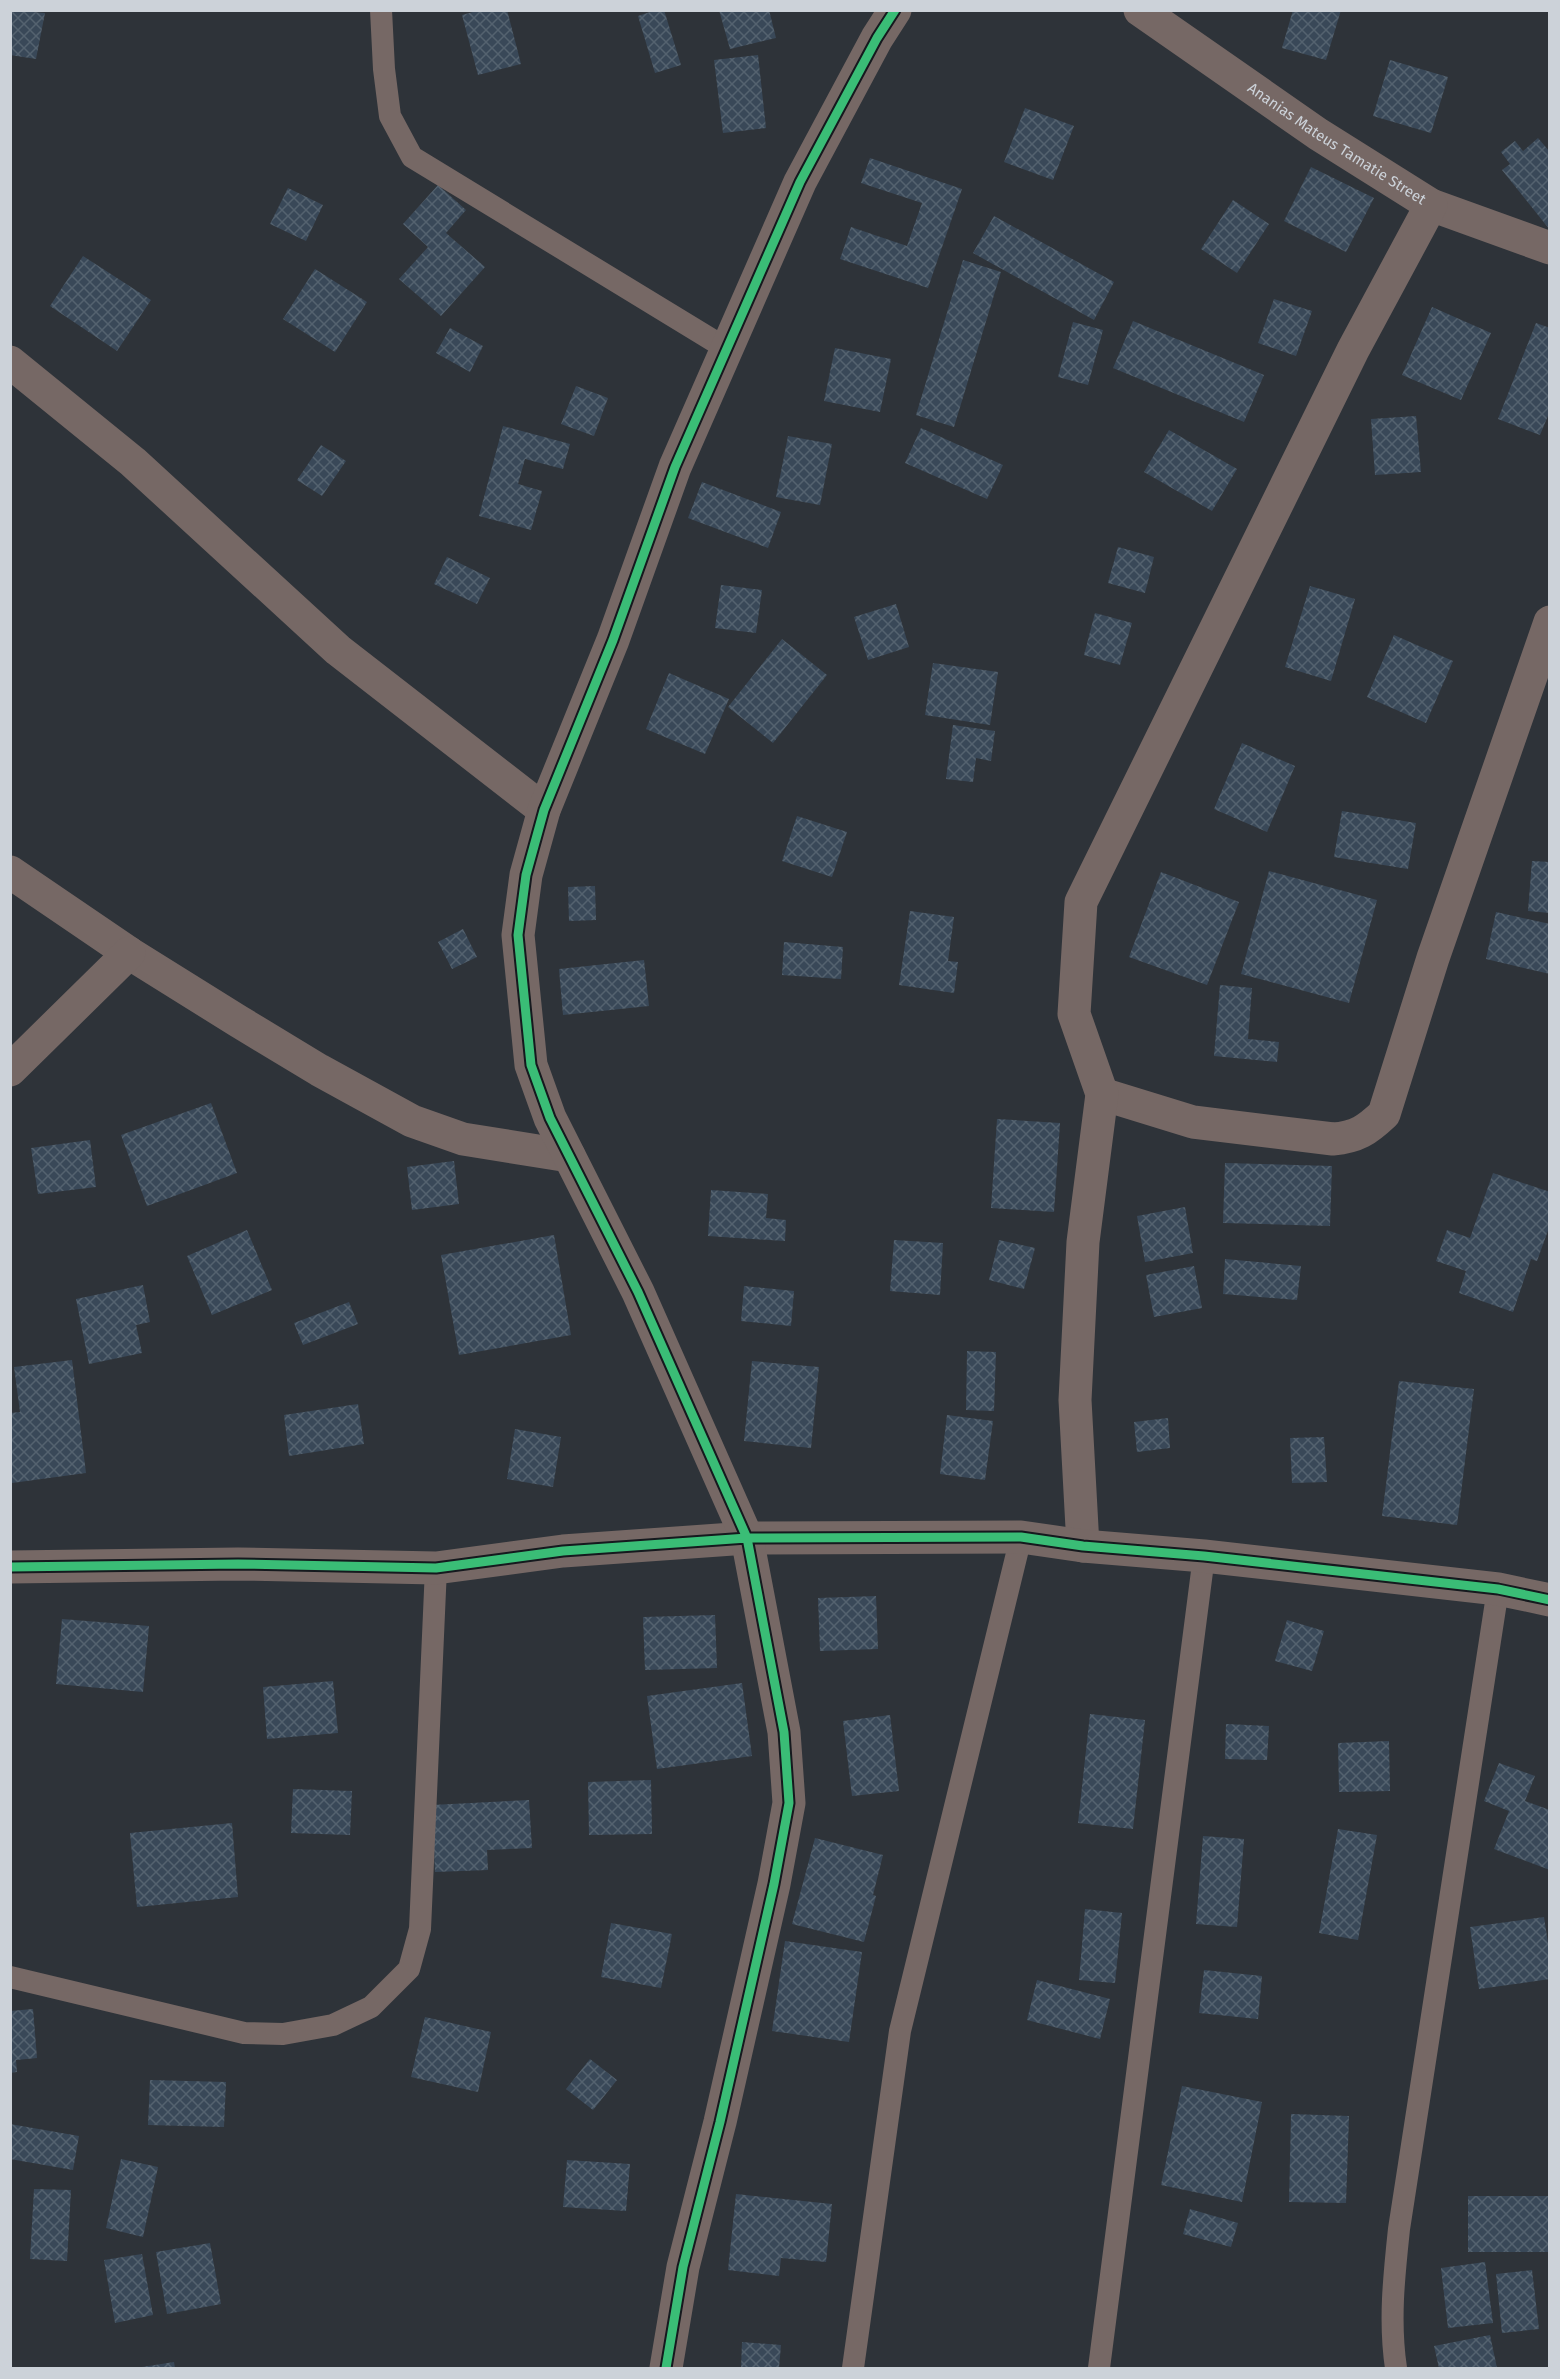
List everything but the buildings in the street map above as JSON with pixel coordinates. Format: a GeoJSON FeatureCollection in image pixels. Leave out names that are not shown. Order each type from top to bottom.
{"type":"FeatureCollection","features":[{"type":"Feature","properties":{"kind":"street"},"geometry":{"type":"LineString","coordinates":[[666,2368],[683,2267],[720,2122],[771,1895],[789,1803],[783,1732],[747,1538],[638,1292],[550,1118],[531,1065],[518,935],[526,875],[544,810],[613,640],[675,467],[800,182],[876,38],[895,10]]}},
{"type":"Feature","properties":{"kind":"street","name":"Ananias Mateus Tamatie Street"},"geometry":{"type":"LineString","coordinates":[[1140,10],[1318,134],[1431,205],[1550,248]]}},
{"type":"Feature","properties":{"kind":"street"},"geometry":{"type":"LineString","coordinates":[[1083,1546],[1075,1400],[1083,1242],[1102,1094],[1074,1014],[1081,902],[1353,350],[1431,205]]}},
{"type":"Feature","properties":{"kind":"street"},"geometry":{"type":"LineString","coordinates":[[10,362],[133,462],[338,650],[544,810]]}},
{"type":"Feature","properties":{"kind":"street"},"geometry":{"type":"LineString","coordinates":[[1102,1094],[1193,1122],[1333,1139],[1351,1138],[1370,1127],[1384,1114],[1433,958],[1550,622]]}},
{"type":"Feature","properties":{"kind":"street"},"geometry":{"type":"LineString","coordinates":[[10,872],[129,953],[319,1070],[412,1121],[463,1139],[569,1156]]}},
{"type":"Feature","properties":{"kind":"street"},"geometry":{"type":"LineString","coordinates":[[10,1071],[129,953]]}},
{"type":"Feature","properties":{"kind":"street"},"geometry":{"type":"LineString","coordinates":[[10,1567],[238,1564],[436,1568],[563,1551],[747,1538],[1021,1537],[1083,1546],[1204,1556],[1498,1589],[1550,1600]]}},
{"type":"Feature","properties":{"kind":"lane"},"geometry":{"type":"LineString","coordinates":[[381,10],[384,69],[390,116],[412,156],[728,349]]}},
{"type":"Feature","properties":{"kind":"lane"},"geometry":{"type":"LineString","coordinates":[[853,2368],[900,2031],[1021,1537]]}},
{"type":"Feature","properties":{"kind":"lane"},"geometry":{"type":"LineString","coordinates":[[1099,2368],[1204,1556]]}},
{"type":"Feature","properties":{"kind":"lane"},"geometry":{"type":"LineString","coordinates":[[10,1977],[244,2033],[282,2034],[333,2025],[371,2007],[410,1969],[420,1929],[436,1568]]}},
{"type":"Feature","properties":{"kind":"lane"},"geometry":{"type":"LineString","coordinates":[[1396,2368],[1392,2342],[1393,2282],[1399,2229],[1498,1589]]}},
{"type":"Feature","properties":{"kind":"cycle path"},"geometry":{"type":"LineString","coordinates":[[666,2368],[683,2267],[720,2122],[774,1884],[789,1803],[784,1732],[747,1538],[638,1292],[550,1118],[531,1065],[518,935],[526,875],[544,810],[613,640],[675,467],[800,182],[877,38],[895,10]]}},
{"type":"Feature","properties":{"kind":"cycle path"},"geometry":{"type":"LineString","coordinates":[[10,1567],[238,1564],[436,1568],[563,1551],[747,1538],[1021,1537],[1083,1546],[1204,1556],[1498,1589],[1550,1600]]}}]}
